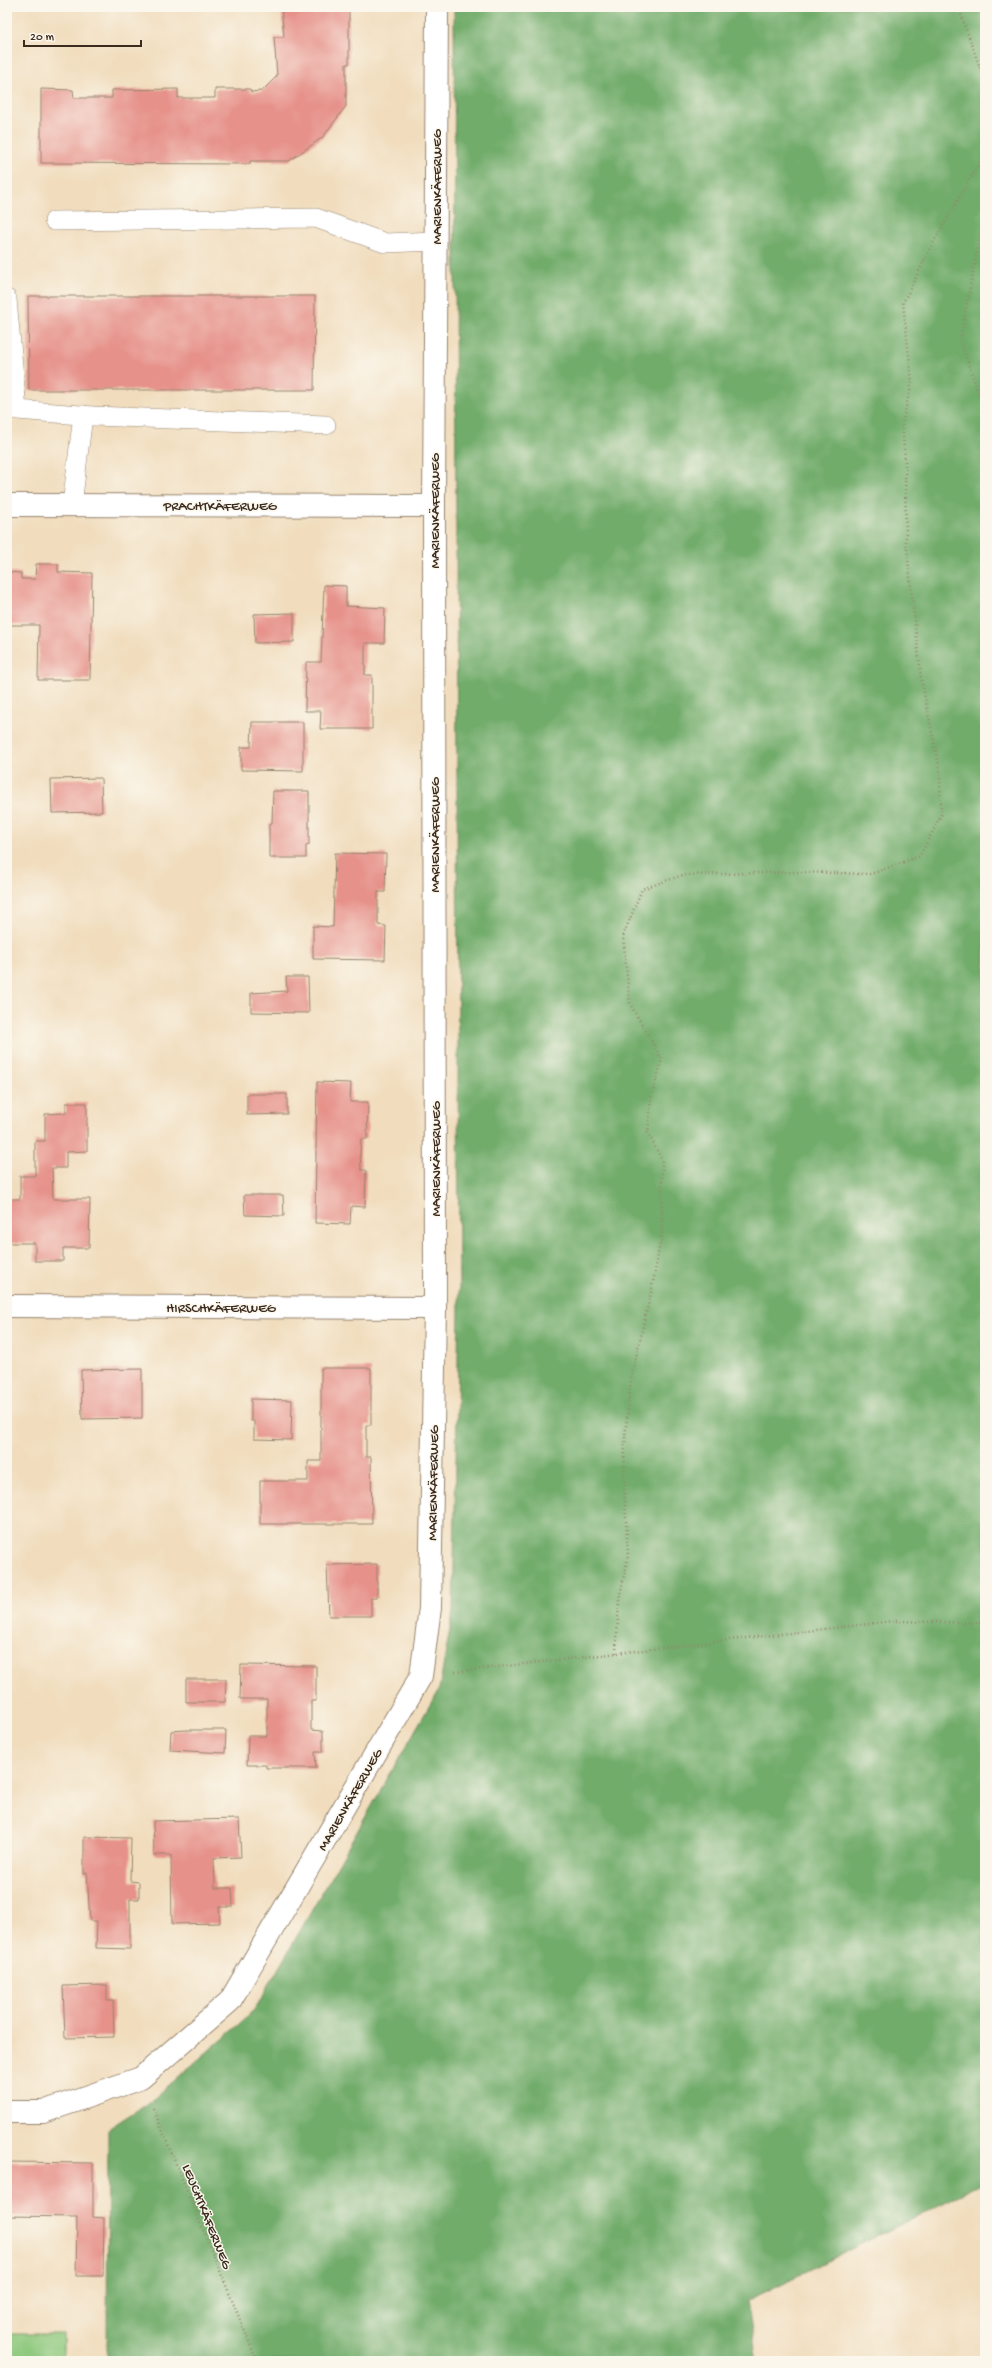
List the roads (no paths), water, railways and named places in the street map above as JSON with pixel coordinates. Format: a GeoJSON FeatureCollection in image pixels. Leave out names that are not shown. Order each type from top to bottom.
{"type":"FeatureCollection","features":[{"type":"Feature","properties":{"kind":"street","name":"MARIENKÄFERWEG"},"geometry":{"type":"LineString","coordinates":[[7,2112],[43,2112],[141,2078],[230,2001],[421,1676],[430,1608],[435,1308],[434,506],[437,7]]}},
{"type":"Feature","properties":{"kind":"street","name":"PRACHTKÄFERWEG"},"geometry":{"type":"LineString","coordinates":[[7,505],[434,506]]}},
{"type":"Feature","properties":{"kind":"street","name":"HIRSCHKÄFERWEG"},"geometry":{"type":"LineString","coordinates":[[7,1306],[435,1308]]}},
{"type":"Feature","properties":{"kind":"lane"},"geometry":{"type":"LineString","coordinates":[[54,221],[316,218],[385,243],[436,241]]}},
{"type":"Feature","properties":{"kind":"lane"},"geometry":{"type":"LineString","coordinates":[[7,299],[17,410],[83,415],[326,425]]}},
{"type":"Feature","properties":{"kind":"lane"},"geometry":{"type":"LineString","coordinates":[[72,505],[83,415]]}}]}
